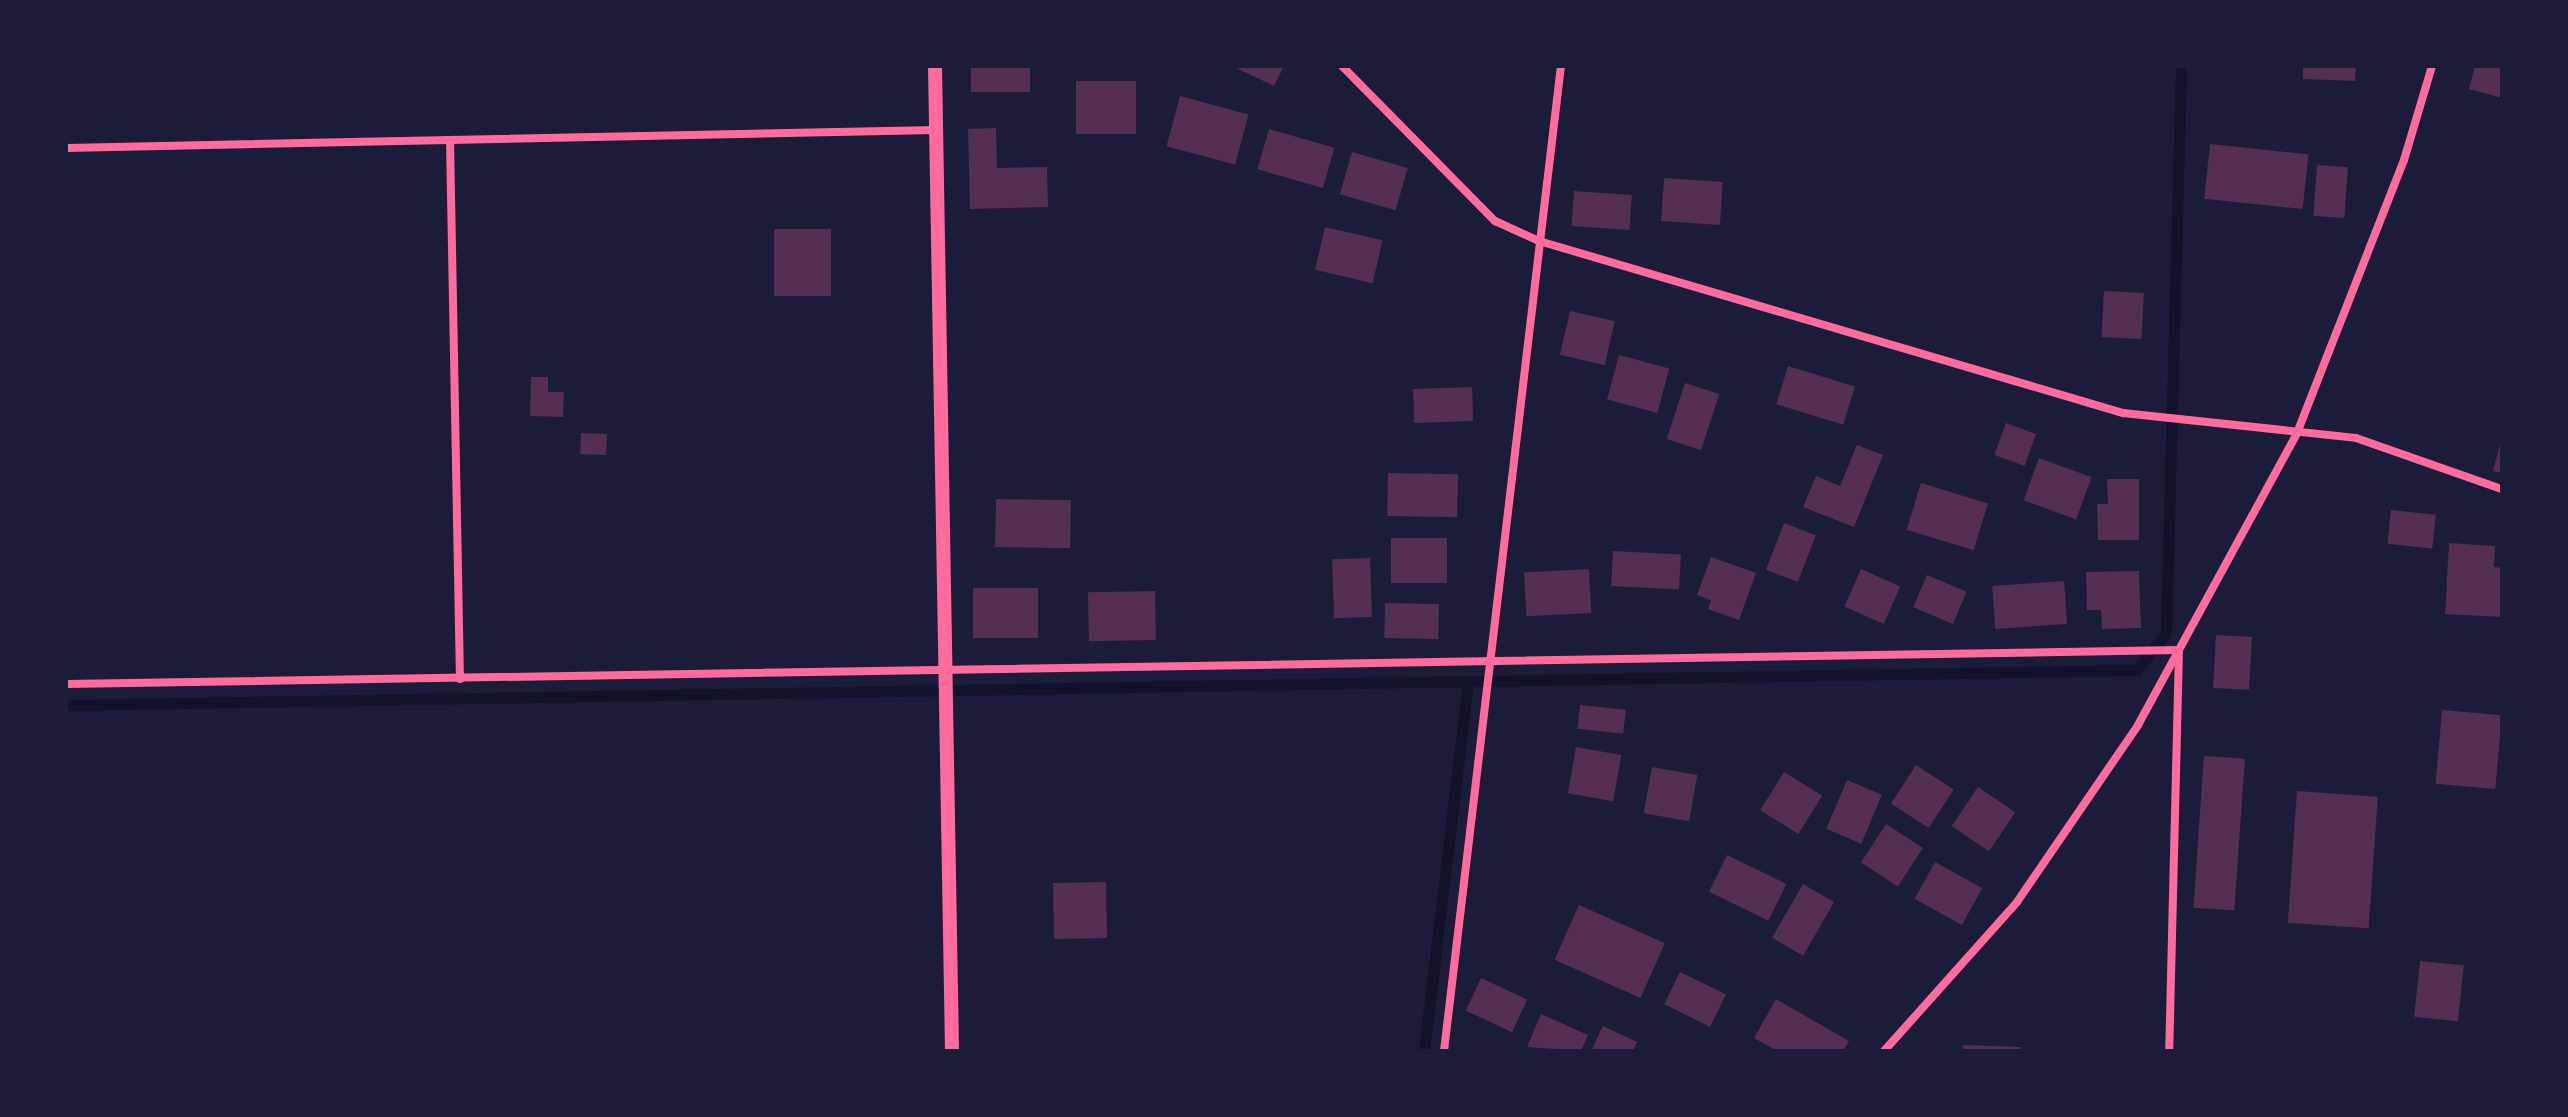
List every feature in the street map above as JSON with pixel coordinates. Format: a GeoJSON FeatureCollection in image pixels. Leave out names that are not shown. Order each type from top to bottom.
{"type":"FeatureCollection","features":[{"type":"Feature","properties":{"kind":"street"},"geometry":{"type":"LineString","coordinates":[[935,66],[952,1051]]}},
{"type":"Feature","properties":{"kind":"street"},"geometry":{"type":"LineString","coordinates":[[1342,66],[1495,221],[1539,241],[2123,413],[2356,438],[2502,489]]}},
{"type":"Feature","properties":{"kind":"street"},"geometry":{"type":"LineString","coordinates":[[1444,1051],[1487,660],[1561,66]]}},
{"type":"Feature","properties":{"kind":"street"},"geometry":{"type":"LineString","coordinates":[[1884,1051],[2017,902],[2138,725],[2297,433],[2404,160],[2432,66]]}},
{"type":"Feature","properties":{"kind":"street"},"geometry":{"type":"LineString","coordinates":[[66,148],[936,130]]}},
{"type":"Feature","properties":{"kind":"street"},"geometry":{"type":"LineString","coordinates":[[450,140],[460,679]]}},
{"type":"Feature","properties":{"kind":"street"},"geometry":{"type":"LineString","coordinates":[[66,684],[946,672],[1186,662],[2179,650]]}},
{"type":"Feature","properties":{"kind":"street"},"geometry":{"type":"LineString","coordinates":[[2169,1051],[2179,650]]}},
{"type":"Feature","properties":{"kind":"building"},"geometry":{"type":"Polygon","coordinates":[[[971,66],[1030,66],[1030,92],[971,92],[971,66]]]}},
{"type":"Feature","properties":{"kind":"building"},"geometry":{"type":"Polygon","coordinates":[[[1232,66],[1284,66],[1274,86],[1232,66]]]}},
{"type":"Feature","properties":{"kind":"building"},"geometry":{"type":"Polygon","coordinates":[[[2303,66],[2356,66],[2355,81],[2303,79],[2303,66]]]}},
{"type":"Feature","properties":{"kind":"building"},"geometry":{"type":"Polygon","coordinates":[[[2475,66],[2502,66],[2502,98],[2469,89],[2475,66]]]}},
{"type":"Feature","properties":{"kind":"building"},"geometry":{"type":"Polygon","coordinates":[[[1076,81],[1136,81],[1136,134],[1076,134],[1076,81]]]}},
{"type":"Feature","properties":{"kind":"building"},"geometry":{"type":"Polygon","coordinates":[[[1180,96],[1249,114],[1235,165],[1167,146],[1180,96]]]}},
{"type":"Feature","properties":{"kind":"building"},"geometry":{"type":"Polygon","coordinates":[[[996,128],[997,168],[1047,167],[1048,207],[970,209],[968,129],[996,128]]]}},
{"type":"Feature","properties":{"kind":"building"},"geometry":{"type":"Polygon","coordinates":[[[1269,129],[1334,148],[1323,188],[1257,169],[1269,129]]]}},
{"type":"Feature","properties":{"kind":"building"},"geometry":{"type":"Polygon","coordinates":[[[2210,144],[2308,154],[2303,209],[2204,199],[2210,144]]]}},
{"type":"Feature","properties":{"kind":"building"},"geometry":{"type":"Polygon","coordinates":[[[1352,152],[1408,168],[1396,210],[1340,194],[1352,152]]]}},
{"type":"Feature","properties":{"kind":"building"},"geometry":{"type":"Polygon","coordinates":[[[2317,165],[2348,167],[2344,218],[2313,216],[2317,165]]]}},
{"type":"Feature","properties":{"kind":"building"},"geometry":{"type":"Polygon","coordinates":[[[1664,178],[1723,182],[1720,225],[1661,221],[1664,178]]]}},
{"type":"Feature","properties":{"kind":"building"},"geometry":{"type":"Polygon","coordinates":[[[1574,191],[1632,195],[1629,230],[1572,226],[1574,191]]]}},
{"type":"Feature","properties":{"kind":"building"},"geometry":{"type":"Polygon","coordinates":[[[1325,227],[1382,240],[1373,283],[1315,270],[1325,227]]]}},
{"type":"Feature","properties":{"kind":"building"},"geometry":{"type":"Polygon","coordinates":[[[774,229],[831,229],[831,296],[774,296],[774,229]]]}},
{"type":"Feature","properties":{"kind":"building"},"geometry":{"type":"Polygon","coordinates":[[[2104,291],[2144,293],[2142,339],[2102,337],[2104,291]]]}},
{"type":"Feature","properties":{"kind":"building"},"geometry":{"type":"Polygon","coordinates":[[[1570,311],[1615,321],[1605,365],[1560,355],[1570,311]]]}},
{"type":"Feature","properties":{"kind":"building"},"geometry":{"type":"Polygon","coordinates":[[[1619,355],[1669,368],[1657,413],[1607,399],[1619,355]]]}},
{"type":"Feature","properties":{"kind":"building"},"geometry":{"type":"Polygon","coordinates":[[[1788,366],[1855,386],[1843,425],[1776,404],[1788,366]]]}},
{"type":"Feature","properties":{"kind":"building"},"geometry":{"type":"Polygon","coordinates":[[[531,377],[548,377],[548,392],[564,392],[563,417],[530,416],[531,377]]]}},
{"type":"Feature","properties":{"kind":"building"},"geometry":{"type":"Polygon","coordinates":[[[1685,383],[1719,394],[1701,450],[1667,439],[1685,383]]]}},
{"type":"Feature","properties":{"kind":"building"},"geometry":{"type":"Polygon","coordinates":[[[1472,387],[1473,421],[1414,423],[1413,389],[1472,387]]]}},
{"type":"Feature","properties":{"kind":"building"},"geometry":{"type":"Polygon","coordinates":[[[2006,423],[2036,434],[2024,466],[1994,455],[2006,423]]]}},
{"type":"Feature","properties":{"kind":"building"},"geometry":{"type":"Polygon","coordinates":[[[581,433],[607,434],[606,455],[580,454],[581,433]]]}},
{"type":"Feature","properties":{"kind":"building"},"geometry":{"type":"Polygon","coordinates":[[[2502,441],[2502,473],[2493,471],[2502,441]]]}},
{"type":"Feature","properties":{"kind":"building"},"geometry":{"type":"Polygon","coordinates":[[[1857,445],[1883,455],[1854,527],[1803,507],[1816,476],[1840,486],[1857,445]]]}},
{"type":"Feature","properties":{"kind":"building"},"geometry":{"type":"Polygon","coordinates":[[[2039,458],[2092,477],[2076,519],[2024,500],[2039,458]]]}},
{"type":"Feature","properties":{"kind":"building"},"geometry":{"type":"Polygon","coordinates":[[[1388,473],[1458,474],[1457,517],[1387,516],[1388,473]]]}},
{"type":"Feature","properties":{"kind":"building"},"geometry":{"type":"Polygon","coordinates":[[[2107,479],[2139,479],[2139,540],[2098,540],[2097,504],[2108,504],[2107,479]]]}},
{"type":"Feature","properties":{"kind":"building"},"geometry":{"type":"Polygon","coordinates":[[[1921,483],[1988,503],[1974,550],[1907,530],[1921,483]]]}},
{"type":"Feature","properties":{"kind":"building"},"geometry":{"type":"Polygon","coordinates":[[[996,499],[1071,500],[1070,548],[995,547],[996,499]]]}},
{"type":"Feature","properties":{"kind":"building"},"geometry":{"type":"Polygon","coordinates":[[[2391,510],[2436,515],[2432,549],[2387,544],[2391,510]]]}},
{"type":"Feature","properties":{"kind":"building"},"geometry":{"type":"Polygon","coordinates":[[[1784,523],[1816,535],[1798,582],[1766,570],[1784,523]]]}},
{"type":"Feature","properties":{"kind":"building"},"geometry":{"type":"Polygon","coordinates":[[[1391,538],[1447,538],[1447,583],[1391,583],[1391,538]]]}},
{"type":"Feature","properties":{"kind":"building"},"geometry":{"type":"Polygon","coordinates":[[[2449,543],[2495,546],[2494,567],[2502,568],[2502,617],[2445,614],[2449,543]]]}},
{"type":"Feature","properties":{"kind":"building"},"geometry":{"type":"Polygon","coordinates":[[[1613,551],[1681,555],[1679,590],[1611,586],[1613,551]]]}},
{"type":"Feature","properties":{"kind":"building"},"geometry":{"type":"Polygon","coordinates":[[[1711,557],[1756,573],[1739,620],[1708,609],[1711,600],[1697,595],[1711,557]]]}},
{"type":"Feature","properties":{"kind":"building"},"geometry":{"type":"Polygon","coordinates":[[[1370,558],[1372,617],[1334,618],[1332,559],[1370,558]]]}},
{"type":"Feature","properties":{"kind":"building"},"geometry":{"type":"Polygon","coordinates":[[[1589,569],[1591,613],[1526,616],[1524,572],[1589,569]]]}},
{"type":"Feature","properties":{"kind":"building"},"geometry":{"type":"Polygon","coordinates":[[[1861,569],[1900,586],[1884,624],[1844,606],[1861,569]]]}},
{"type":"Feature","properties":{"kind":"building"},"geometry":{"type":"Polygon","coordinates":[[[2139,571],[2141,628],[2102,629],[2101,610],[2087,610],[2086,572],[2139,571]]]}},
{"type":"Feature","properties":{"kind":"building"},"geometry":{"type":"Polygon","coordinates":[[[1927,575],[1967,592],[1953,624],[1913,607],[1927,575]]]}},
{"type":"Feature","properties":{"kind":"building"},"geometry":{"type":"Polygon","coordinates":[[[2064,581],[2067,624],[1995,629],[1992,586],[2064,581]]]}},
{"type":"Feature","properties":{"kind":"building"},"geometry":{"type":"Polygon","coordinates":[[[973,588],[1038,588],[1038,638],[973,638],[973,588]]]}},
{"type":"Feature","properties":{"kind":"building"},"geometry":{"type":"Polygon","coordinates":[[[1155,591],[1156,640],[1089,641],[1088,592],[1155,591]]]}},
{"type":"Feature","properties":{"kind":"building"},"geometry":{"type":"Polygon","coordinates":[[[1385,603],[1439,604],[1438,639],[1384,638],[1385,603]]]}},
{"type":"Feature","properties":{"kind":"building"},"geometry":{"type":"Polygon","coordinates":[[[2216,635],[2252,637],[2249,690],[2213,688],[2216,635]]]}},
{"type":"Feature","properties":{"kind":"building"},"geometry":{"type":"Polygon","coordinates":[[[1580,705],[1626,710],[1623,734],[1577,729],[1580,705]]]}},
{"type":"Feature","properties":{"kind":"building"},"geometry":{"type":"Polygon","coordinates":[[[2442,710],[2502,715],[2495,789],[2436,784],[2442,710]]]}},
{"type":"Feature","properties":{"kind":"building"},"geometry":{"type":"Polygon","coordinates":[[[1576,747],[1621,755],[1613,801],[1568,793],[1576,747]]]}},
{"type":"Feature","properties":{"kind":"building"},"geometry":{"type":"Polygon","coordinates":[[[2204,756],[2245,759],[2234,910],[2193,908],[2204,756]]]}},
{"type":"Feature","properties":{"kind":"building"},"geometry":{"type":"Polygon","coordinates":[[[1916,765],[1954,790],[1929,828],[1891,804],[1916,765]]]}},
{"type":"Feature","properties":{"kind":"building"},"geometry":{"type":"Polygon","coordinates":[[[1652,767],[1697,775],[1689,821],[1644,813],[1652,767]]]}},
{"type":"Feature","properties":{"kind":"building"},"geometry":{"type":"Polygon","coordinates":[[[1784,772],[1822,796],[1798,834],[1760,810],[1784,772]]]}},
{"type":"Feature","properties":{"kind":"building"},"geometry":{"type":"Polygon","coordinates":[[[1847,780],[1882,795],[1861,844],[1826,829],[1847,780]]]}},
{"type":"Feature","properties":{"kind":"building"},"geometry":{"type":"Polygon","coordinates":[[[1978,787],[2015,812],[1989,851],[1952,826],[1978,787]]]}},
{"type":"Feature","properties":{"kind":"building"},"geometry":{"type":"Polygon","coordinates":[[[2297,791],[2378,797],[2369,928],[2288,923],[2297,791]]]}},
{"type":"Feature","properties":{"kind":"building"},"geometry":{"type":"Polygon","coordinates":[[[1886,824],[1923,848],[1898,887],[1861,863],[1886,824]]]}},
{"type":"Feature","properties":{"kind":"building"},"geometry":{"type":"Polygon","coordinates":[[[1727,855],[1786,884],[1768,921],[1709,892],[1727,855]]]}},
{"type":"Feature","properties":{"kind":"building"},"geometry":{"type":"Polygon","coordinates":[[[1935,862],[1982,888],[1962,925],[1915,899],[1935,862]]]}},
{"type":"Feature","properties":{"kind":"building"},"geometry":{"type":"Polygon","coordinates":[[[1106,882],[1107,938],[1054,939],[1053,883],[1106,882]]]}},
{"type":"Feature","properties":{"kind":"building"},"geometry":{"type":"Polygon","coordinates":[[[1803,884],[1834,902],[1803,956],[1772,938],[1803,884]]]}},
{"type":"Feature","properties":{"kind":"building"},"geometry":{"type":"Polygon","coordinates":[[[1579,905],[1665,943],[1640,998],[1555,960],[1579,905]]]}},
{"type":"Feature","properties":{"kind":"building"},"geometry":{"type":"Polygon","coordinates":[[[2420,961],[2464,966],[2458,1021],[2414,1017],[2420,961]]]}},
{"type":"Feature","properties":{"kind":"building"},"geometry":{"type":"Polygon","coordinates":[[[1680,972],[1726,994],[1710,1027],[1664,1004],[1680,972]]]}},
{"type":"Feature","properties":{"kind":"building"},"geometry":{"type":"Polygon","coordinates":[[[1481,978],[1527,1000],[1512,1032],[1466,1011],[1481,978]]]}},
{"type":"Feature","properties":{"kind":"building"},"geometry":{"type":"Polygon","coordinates":[[[1776,999],[1849,1041],[1843,1051],[1777,1051],[1754,1038],[1776,999]]]}},
{"type":"Feature","properties":{"kind":"building"},"geometry":{"type":"Polygon","coordinates":[[[1541,1014],[1588,1035],[1581,1051],[1527,1047],[1541,1014]]]}},
{"type":"Feature","properties":{"kind":"building"},"geometry":{"type":"Polygon","coordinates":[[[1603,1026],[1637,1042],[1633,1051],[1591,1051],[1603,1026]]]}},
{"type":"Feature","properties":{"kind":"building"},"geometry":{"type":"Polygon","coordinates":[[[1963,1045],[2021,1047],[2021,1051],[1963,1051],[1963,1045]]]}},
{"type":"Feature","properties":{"kind":"waterway"},"geometry":{"type":"LineString","coordinates":[[66,705],[2137,670],[2166,633],[2181,66]]}},
{"type":"Feature","properties":{"kind":"waterway"},"geometry":{"type":"LineString","coordinates":[[1424,1051],[1468,683]]}}]}
